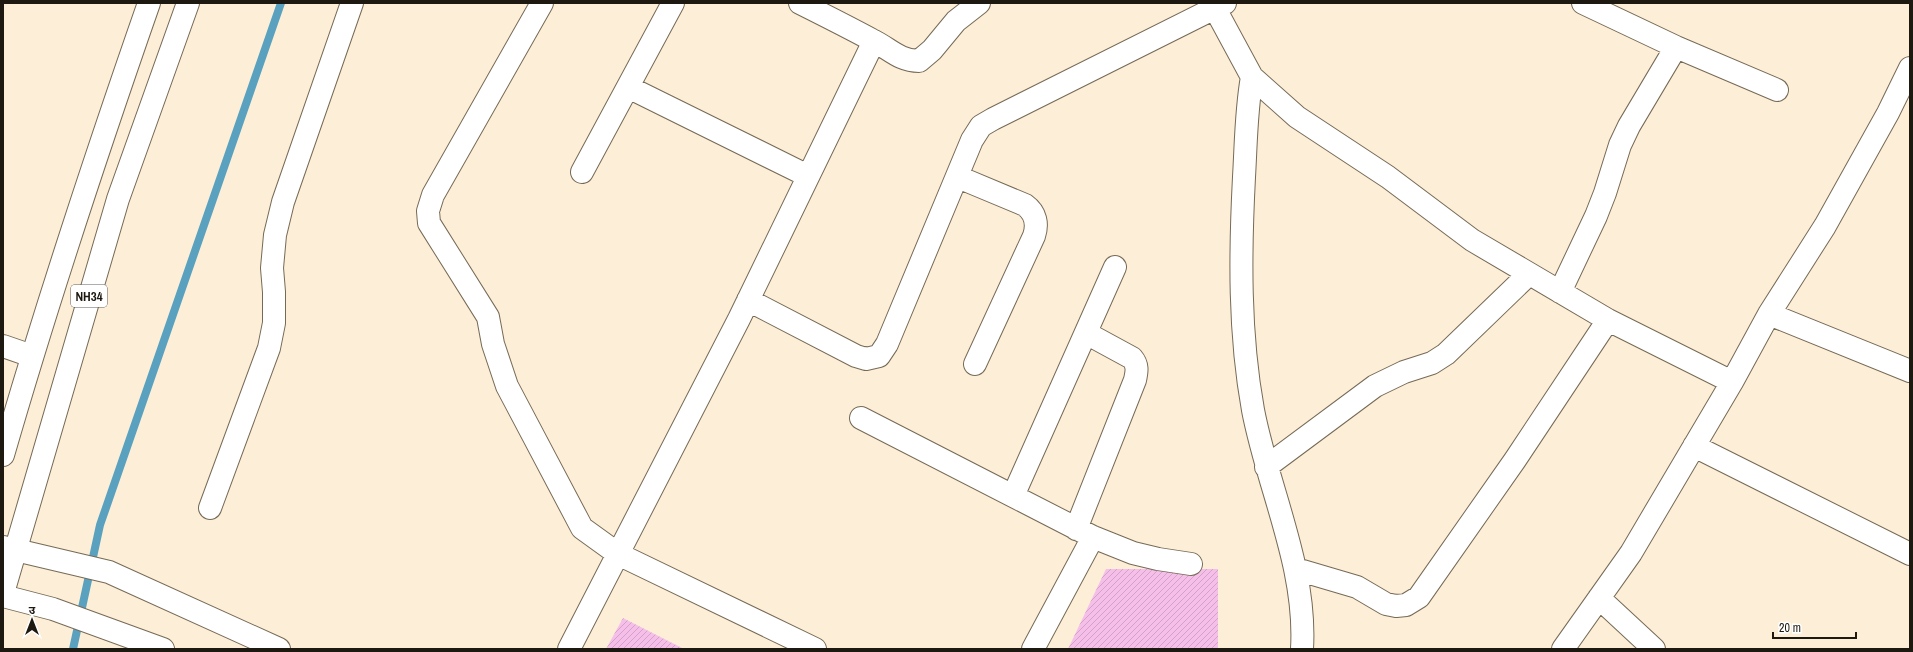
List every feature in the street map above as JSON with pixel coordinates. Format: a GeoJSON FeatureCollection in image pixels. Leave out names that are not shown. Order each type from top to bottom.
{"type":"FeatureCollection","features":[{"type":"Feature","properties":{"kind":"main road","name":"NH34"},"geometry":{"type":"LineString","coordinates":[[3,455],[32,356],[150,3]]}},
{"type":"Feature","properties":{"kind":"main road","name":"NH34"},"geometry":{"type":"LineString","coordinates":[[3,594],[9,549],[118,199],[188,3]]}},
{"type":"Feature","properties":{"kind":"main road"},"geometry":{"type":"LineString","coordinates":[[210,508],[269,348],[274,323],[272,268],[277,228],[283,202],[352,3]]}},
{"type":"Feature","properties":{"kind":"main road"},"geometry":{"type":"LineString","coordinates":[[542,3],[434,195],[428,211],[429,222],[488,317],[494,344],[507,386],[574,516],[582,528],[618,554],[815,649]]}},
{"type":"Feature","properties":{"kind":"main road"},"geometry":{"type":"LineString","coordinates":[[582,172],[673,3]]}},
{"type":"Feature","properties":{"kind":"main road"},"geometry":{"type":"LineString","coordinates":[[800,3],[874,41],[894,55],[908,61],[919,61],[932,50],[956,21],[979,3]]}},
{"type":"Feature","properties":{"kind":"main road"},"geometry":{"type":"LineString","coordinates":[[1583,3],[1676,48],[1777,90]]}},
{"type":"Feature","properties":{"kind":"main road"},"geometry":{"type":"LineString","coordinates":[[748,300],[856,356],[866,359],[879,356],[887,344],[958,177],[972,140],[981,126],[1217,5],[1252,77],[1297,117],[1388,177],[1472,240],[1608,320],[1732,382]]}},
{"type":"Feature","properties":{"kind":"main road"},"geometry":{"type":"LineString","coordinates":[[569,649],[748,300],[874,41]]}},
{"type":"Feature","properties":{"kind":"main road"},"geometry":{"type":"LineString","coordinates":[[1560,292],[1598,210],[1626,132],[1676,48]]}},
{"type":"Feature","properties":{"kind":"main road"},"geometry":{"type":"LineString","coordinates":[[1562,649],[1631,552],[1732,382],[1769,314],[1825,226],[1888,113],[1910,68]]}},
{"type":"Feature","properties":{"kind":"main road"},"geometry":{"type":"LineString","coordinates":[[1252,77],[1248,101],[1240,242],[1245,351],[1253,409],[1266,467],[1296,569],[1302,649]]}},
{"type":"Feature","properties":{"kind":"main road"},"geometry":{"type":"LineString","coordinates":[[628,86],[808,176]]}},
{"type":"Feature","properties":{"kind":"main road"},"geometry":{"type":"LineString","coordinates":[[958,177],[1025,205],[1031,210],[1036,224],[1034,236],[975,364]]}},
{"type":"Feature","properties":{"kind":"main road"},"geometry":{"type":"LineString","coordinates":[[1013,496],[1116,267]]}},
{"type":"Feature","properties":{"kind":"main road"},"geometry":{"type":"LineString","coordinates":[[1266,467],[1375,386],[1404,372],[1432,363],[1446,354],[1529,274]]}},
{"type":"Feature","properties":{"kind":"main road"},"geometry":{"type":"LineString","coordinates":[[1769,314],[1910,371]]}},
{"type":"Feature","properties":{"kind":"main road"},"geometry":{"type":"LineString","coordinates":[[1296,569],[1357,586],[1386,604],[1396,606],[1406,605],[1419,597],[1515,460],[1608,320]]}},
{"type":"Feature","properties":{"kind":"main road"},"geometry":{"type":"LineString","coordinates":[[1032,649],[1084,533],[1135,380],[1137,369],[1136,363],[1132,358],[1086,333]]}},
{"type":"Feature","properties":{"kind":"main road"},"geometry":{"type":"LineString","coordinates":[[3,346],[32,356]]}},
{"type":"Feature","properties":{"kind":"main road"},"geometry":{"type":"LineString","coordinates":[[860,418],[1084,533],[1133,553],[1158,559],[1191,564]]}},
{"type":"Feature","properties":{"kind":"main road"},"geometry":{"type":"LineString","coordinates":[[1694,446],[1910,554]]}},
{"type":"Feature","properties":{"kind":"main road"},"geometry":{"type":"LineString","coordinates":[[9,549],[109,572],[279,649]]}},
{"type":"Feature","properties":{"kind":"main road"},"geometry":{"type":"LineString","coordinates":[[3,594],[53,609],[164,649]]}},
{"type":"Feature","properties":{"kind":"main road"},"geometry":{"type":"LineString","coordinates":[[1599,598],[1654,649]]}},
{"type":"Feature","properties":{"kind":"building"},"geometry":{"type":"Polygon","coordinates":[[[1106,569],[1218,569],[1218,649],[1068,649],[1106,569]]]}},
{"type":"Feature","properties":{"kind":"building"},"geometry":{"type":"Polygon","coordinates":[[[623,618],[684,649],[606,649],[623,618]]]}},
{"type":"Feature","properties":{"kind":"waterway"},"geometry":{"type":"LineString","coordinates":[[73,649],[100,525],[281,3]]}}]}
